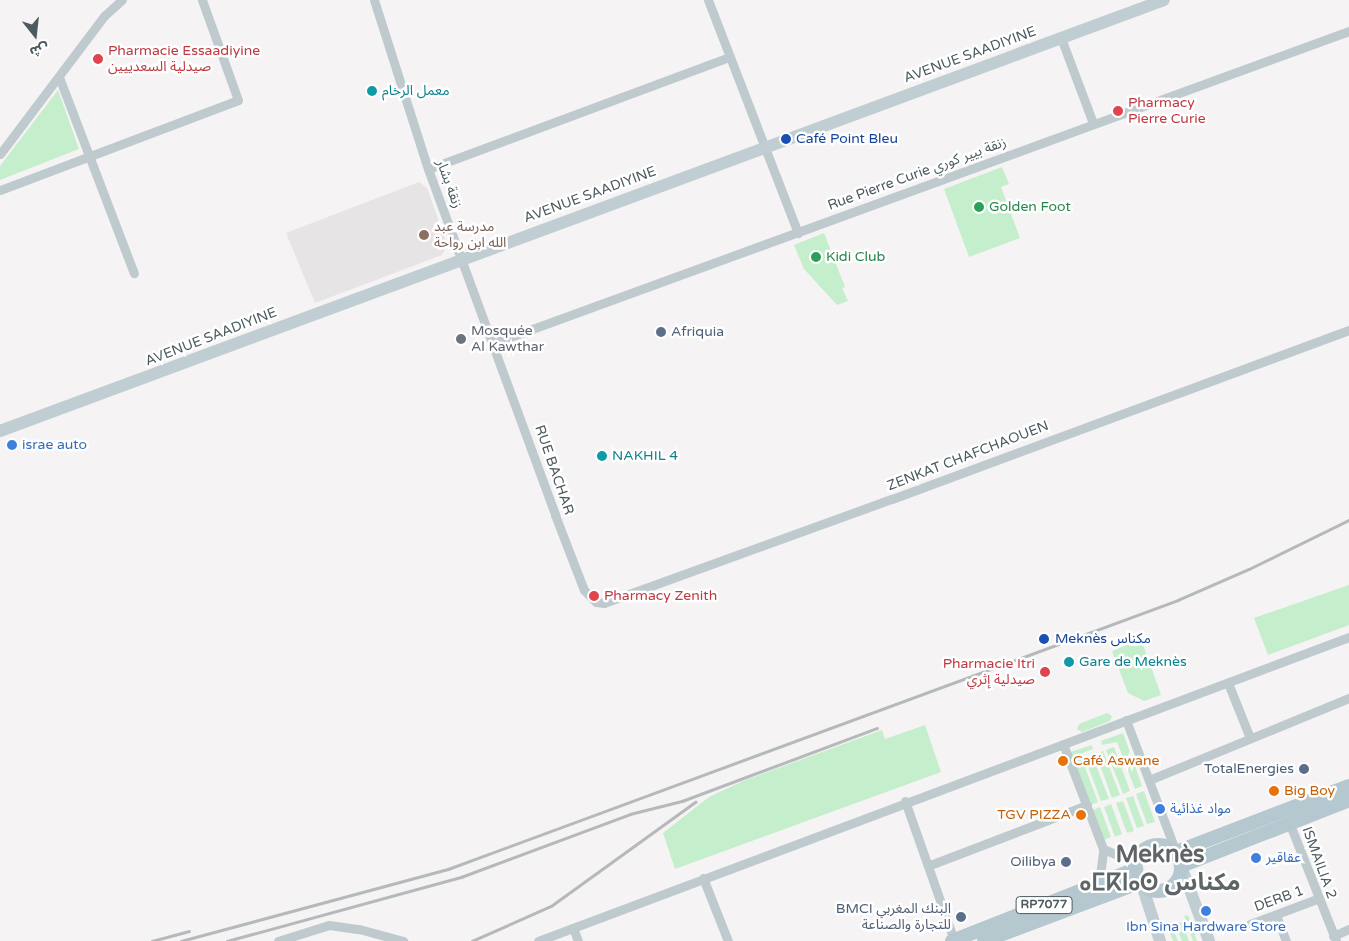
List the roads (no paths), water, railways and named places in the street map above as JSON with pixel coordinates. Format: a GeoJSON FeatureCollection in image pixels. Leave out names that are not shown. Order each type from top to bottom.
{"type":"FeatureCollection","features":[{"type":"Feature","properties":{"kind":"main road","name":"AVENUE SAADIYINE"},"geometry":{"type":"LineString","coordinates":[[0,431],[462,258],[1164,0]]}},
{"type":"Feature","properties":{"kind":"main road"},"geometry":{"type":"LineString","coordinates":[[1209,941],[1176,852],[1349,786]]}},
{"type":"Feature","properties":{"kind":"main road"},"geometry":{"type":"LineString","coordinates":[[1181,866],[1349,800]]}},
{"type":"Feature","properties":{"kind":"main road","name":"RP7077"},"geometry":{"type":"LineString","coordinates":[[953,940],[1098,884],[1136,866],[1143,850],[1156,845],[1176,852]]}},
{"type":"Feature","properties":{"kind":"main road"},"geometry":{"type":"LineString","coordinates":[[1136,866],[1160,941]]}},
{"type":"Feature","properties":{"kind":"main road"},"geometry":{"type":"LineString","coordinates":[[1141,882],[1153,890],[1167,889],[1178,880],[1181,866]]}},
{"type":"Feature","properties":{"kind":"main road","name":"RP7077"},"geometry":{"type":"LineString","coordinates":[[990,940],[1141,882]]}},
{"type":"Feature","properties":{"kind":"street"},"geometry":{"type":"LineString","coordinates":[[0,154],[104,16],[122,0]]}},
{"type":"Feature","properties":{"kind":"street"},"geometry":{"type":"LineString","coordinates":[[0,190],[238,100],[202,0]]}},
{"type":"Feature","properties":{"kind":"street","name":"زنقة بشار"},"geometry":{"type":"LineString","coordinates":[[374,0],[428,170],[494,343]]}},
{"type":"Feature","properties":{"kind":"street"},"geometry":{"type":"LineString","coordinates":[[708,0],[763,147],[798,233]]}},
{"type":"Feature","properties":{"kind":"street","name":"Rue Pierre Curie زنقة بيير كوري"},"geometry":{"type":"LineString","coordinates":[[494,343],[1349,31]]}},
{"type":"Feature","properties":{"kind":"street"},"geometry":{"type":"LineString","coordinates":[[1061,38],[1093,123]]}},
{"type":"Feature","properties":{"kind":"street"},"geometry":{"type":"LineString","coordinates":[[428,170],[729,57]]}},
{"type":"Feature","properties":{"kind":"street"},"geometry":{"type":"LineString","coordinates":[[59,77],[87,156],[134,273]]}},
{"type":"Feature","properties":{"kind":"street","name":"ZENKAT CHAFCHAOUEN"},"geometry":{"type":"LineString","coordinates":[[596,602],[604,603],[874,506],[1349,330]]}},
{"type":"Feature","properties":{"kind":"street","name":"RUE BACHAR"},"geometry":{"type":"LineString","coordinates":[[494,343],[571,557],[584,590],[596,602]]}},
{"type":"Feature","properties":{"kind":"street"},"geometry":{"type":"LineString","coordinates":[[538,941],[905,801],[1349,637]]}},
{"type":"Feature","properties":{"kind":"street"},"geometry":{"type":"LineString","coordinates":[[1228,683],[1250,738]]}},
{"type":"Feature","properties":{"kind":"street"},"geometry":{"type":"LineString","coordinates":[[1149,780],[1349,698]]}},
{"type":"Feature","properties":{"kind":"street"},"geometry":{"type":"LineString","coordinates":[[1126,720],[1176,852]]}},
{"type":"Feature","properties":{"kind":"street"},"geometry":{"type":"LineString","coordinates":[[1063,744],[1103,848],[1098,884]]}},
{"type":"Feature","properties":{"kind":"street"},"geometry":{"type":"LineString","coordinates":[[905,801],[930,865],[953,940]]}},
{"type":"Feature","properties":{"kind":"street"},"geometry":{"type":"LineString","coordinates":[[930,865],[1087,805]]}},
{"type":"Feature","properties":{"kind":"street","name":"ISMAILIA 2"},"geometry":{"type":"LineString","coordinates":[[1289,822],[1317,899],[1334,939]]}},
{"type":"Feature","properties":{"kind":"street"},"geometry":{"type":"LineString","coordinates":[[1103,848],[1136,866]]}},
{"type":"Feature","properties":{"kind":"street"},"geometry":{"type":"LineString","coordinates":[[703,878],[728,941]]}},
{"type":"Feature","properties":{"kind":"street","name":"DERB 1"},"geometry":{"type":"LineString","coordinates":[[1250,924],[1317,899]]}},
{"type":"Feature","properties":{"kind":"street"},"geometry":{"type":"LineString","coordinates":[[1276,915],[1286,941]]}},
{"type":"Feature","properties":{"kind":"street"},"geometry":{"type":"LineString","coordinates":[[278,941],[329,925],[359,929],[403,941]]}},
{"type":"Feature","properties":{"kind":"street"},"geometry":{"type":"LineString","coordinates":[[573,928],[578,941]]}},
{"type":"Feature","properties":{"kind":"street"},"geometry":{"type":"LineString","coordinates":[[1334,939],[1349,929]]}},
{"type":"Feature","properties":{"kind":"railway"},"geometry":{"type":"LineString","coordinates":[[181,941],[448,869],[1178,600],[1249,569],[1349,520]]}},
{"type":"Feature","properties":{"kind":"railway"},"geometry":{"type":"LineString","coordinates":[[227,941],[461,877],[630,814],[682,801],[877,728]]}},
{"type":"Feature","properties":{"kind":"railway"},"geometry":{"type":"LineString","coordinates":[[472,941],[551,906],[695,802]]}},
{"type":"Feature","properties":{"kind":"railway"},"geometry":{"type":"LineString","coordinates":[[152,941],[189,931]]}},
{"type":"Feature","properties":{"kind":"place","name":"Pharmacie Essaadiyine صيدلية السعدييين"},"geometry":{"type":"Point","coordinates":[98,59]}},
{"type":"Feature","properties":{"kind":"place","name":"معمل الرخام"},"geometry":{"type":"Point","coordinates":[372,91]}},
{"type":"Feature","properties":{"kind":"place","name":"Pharmacy Pierre Curie"},"geometry":{"type":"Point","coordinates":[1118,111]}},
{"type":"Feature","properties":{"kind":"place","name":"Café Point Bleu"},"geometry":{"type":"Point","coordinates":[786,139]}},
{"type":"Feature","properties":{"kind":"place","name":"Golden Foot"},"geometry":{"type":"Point","coordinates":[979,207]}},
{"type":"Feature","properties":{"kind":"place","name":"مدرسة عبد الله ابن رواحة"},"geometry":{"type":"Point","coordinates":[424,235]}},
{"type":"Feature","properties":{"kind":"place","name":"Kidi Club"},"geometry":{"type":"Point","coordinates":[816,257]}},
{"type":"Feature","properties":{"kind":"place","name":"Afriquia"},"geometry":{"type":"Point","coordinates":[661,332]}},
{"type":"Feature","properties":{"kind":"place","name":"Mosquée Al Kawthar"},"geometry":{"type":"Point","coordinates":[461,339]}},
{"type":"Feature","properties":{"kind":"place","name":"israe auto"},"geometry":{"type":"Point","coordinates":[12,445]}},
{"type":"Feature","properties":{"kind":"place","name":"NAKHIL 4"},"geometry":{"type":"Point","coordinates":[602,456]}},
{"type":"Feature","properties":{"kind":"place","name":"Pharmacy Zenith"},"geometry":{"type":"Point","coordinates":[594,596]}},
{"type":"Feature","properties":{"kind":"place","name":"Meknès مكناس"},"geometry":{"type":"Point","coordinates":[1044,639]}},
{"type":"Feature","properties":{"kind":"place","name":"Gare de Meknès"},"geometry":{"type":"Point","coordinates":[1069,662]}},
{"type":"Feature","properties":{"kind":"place","name":"Pharmacie Itri صيدلية إثري"},"geometry":{"type":"Point","coordinates":[1045,672]}},
{"type":"Feature","properties":{"kind":"place","name":"Café Aswane"},"geometry":{"type":"Point","coordinates":[1063,761]}},
{"type":"Feature","properties":{"kind":"place","name":"TotalEnergies"},"geometry":{"type":"Point","coordinates":[1304,769]}},
{"type":"Feature","properties":{"kind":"place","name":"Big Boy"},"geometry":{"type":"Point","coordinates":[1274,791]}},
{"type":"Feature","properties":{"kind":"place","name":"مواد غذائية"},"geometry":{"type":"Point","coordinates":[1160,809]}},
{"type":"Feature","properties":{"kind":"place","name":"TGV PIZZA"},"geometry":{"type":"Point","coordinates":[1081,815]}},
{"type":"Feature","properties":{"kind":"place","name":"عقاقير"},"geometry":{"type":"Point","coordinates":[1256,858]}},
{"type":"Feature","properties":{"kind":"place","name":"Oilibya"},"geometry":{"type":"Point","coordinates":[1066,862]}},
{"type":"Feature","properties":{"kind":"place","name":"Ibn Sina Hardware Store"},"geometry":{"type":"Point","coordinates":[1206,911]}},
{"type":"Feature","properties":{"kind":"place","name":"BMCI البنك المغربي للتجارة والصناعة"},"geometry":{"type":"Point","coordinates":[961,917]}},
{"type":"Feature","properties":{"kind":"district","name":"Meknès ⴰⵎⴽⵏⴰⵙ مكناس"},"geometry":{"type":"Point","coordinates":[1160,869]}}]}
